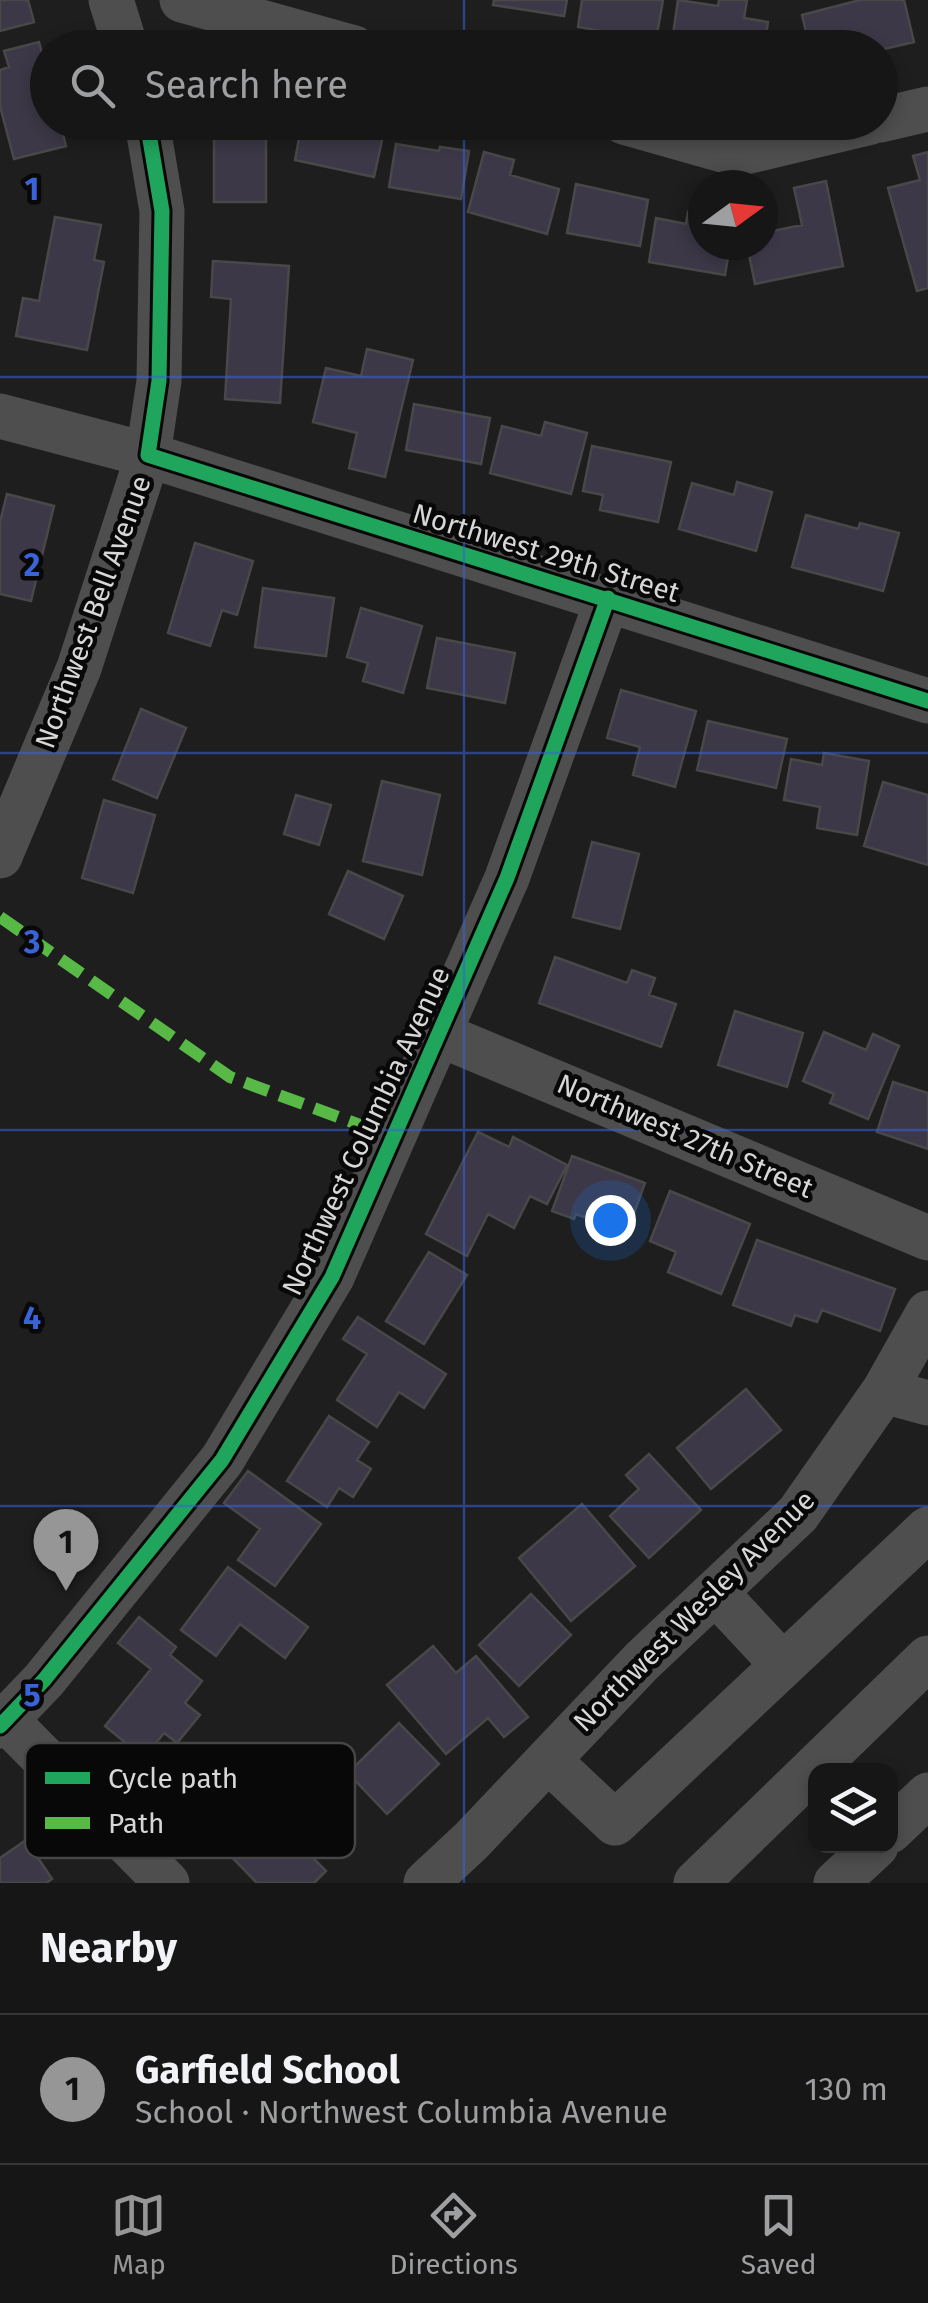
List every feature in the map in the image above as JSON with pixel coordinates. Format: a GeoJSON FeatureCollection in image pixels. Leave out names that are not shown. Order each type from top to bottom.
{"type":"FeatureCollection","features":[{"type":"Feature","properties":{"kind":"street"},"geometry":{"type":"LineString","coordinates":[[111,0],[120,30]]}},
{"type":"Feature","properties":{"kind":"street"},"geometry":{"type":"LineString","coordinates":[[182,0],[290,30]]}},
{"type":"Feature","properties":{"kind":"street"},"geometry":{"type":"LineString","coordinates":[[898,116],[928,109]]}},
{"type":"Feature","properties":{"kind":"street","name":"Northwest Bell Avenue"},"geometry":{"type":"LineString","coordinates":[[0,856],[79,668],[148,456],[159,380],[162,211],[150,140]]}},
{"type":"Feature","properties":{"kind":"street"},"geometry":{"type":"LineString","coordinates":[[688,140],[737,154],[795,140]]}},
{"type":"Feature","properties":{"kind":"street","name":"Northwest 29th Street"},"geometry":{"type":"LineString","coordinates":[[0,416],[148,456],[928,701]]}},
{"type":"Feature","properties":{"kind":"street","name":"Northwest Columbia Avenue"},"geometry":{"type":"LineString","coordinates":[[3,1723],[44,1680],[222,1460],[332,1276],[508,878],[608,598]]}},
{"type":"Feature","properties":{"kind":"street","name":"Northwest 27th Street"},"geometry":{"type":"LineString","coordinates":[[441,1034],[928,1238]]}},
{"type":"Feature","properties":{"kind":"street","name":"Northwest Wesley Avenue"},"geometry":{"type":"LineString","coordinates":[[426,1883],[642,1661],[798,1514],[884,1391],[928,1313]]}},
{"type":"Feature","properties":{"kind":"street"},"geometry":{"type":"LineString","coordinates":[[884,1391],[928,1403]]}},
{"type":"Feature","properties":{"kind":"street"},"geometry":{"type":"LineString","coordinates":[[548,1760],[615,1823],[928,1529]]}},
{"type":"Feature","properties":{"kind":"street"},"geometry":{"type":"LineString","coordinates":[[715,1592],[784,1665]]}},
{"type":"Feature","properties":{"kind":"street"},"geometry":{"type":"LineString","coordinates":[[696,1883],[928,1658]]}},
{"type":"Feature","properties":{"kind":"street"},"geometry":{"type":"LineString","coordinates":[[3,1723],[25,1744]]}},
{"type":"Feature","properties":{"kind":"street"},"geometry":{"type":"LineString","coordinates":[[898,1823],[928,1795]]}},
{"type":"Feature","properties":{"kind":"street"},"geometry":{"type":"LineString","coordinates":[[836,1883],[868,1853]]}},
{"type":"Feature","properties":{"kind":"street"},"geometry":{"type":"LineString","coordinates":[[142,1858],[168,1883]]}},
{"type":"Feature","properties":{"kind":"building"},"geometry":{"type":"Polygon","coordinates":[[[0,0],[28,0],[34,22],[0,31],[0,0]]]}},
{"type":"Feature","properties":{"kind":"building"},"geometry":{"type":"Polygon","coordinates":[[[494,0],[567,0],[564,16],[493,5],[494,0]]]}},
{"type":"Feature","properties":{"kind":"building"},"geometry":{"type":"Polygon","coordinates":[[[582,0],[663,0],[658,30],[578,27],[582,0]]]}},
{"type":"Feature","properties":{"kind":"building"},"geometry":{"type":"Polygon","coordinates":[[[678,0],[718,6],[719,0],[747,0],[744,18],[768,22],[767,30],[674,30],[678,0]]]}},
{"type":"Feature","properties":{"kind":"building"},"geometry":{"type":"Polygon","coordinates":[[[860,0],[904,0],[914,42],[898,46],[898,30],[806,30],[802,15],[860,0]]]}},
{"type":"Feature","properties":{"kind":"building"},"geometry":{"type":"Polygon","coordinates":[[[30,44],[30,140],[64,140],[66,146],[14,159],[0,106],[0,70],[9,67],[4,51],[30,44]]]}},
{"type":"Feature","properties":{"kind":"building"},"geometry":{"type":"Polygon","coordinates":[[[214,140],[266,140],[266,202],[214,202],[214,140]]]}},
{"type":"Feature","properties":{"kind":"building"},"geometry":{"type":"Polygon","coordinates":[[[299,140],[382,140],[374,177],[295,160],[299,140]]]}},
{"type":"Feature","properties":{"kind":"building"},"geometry":{"type":"Polygon","coordinates":[[[396,144],[469,151],[461,199],[389,187],[396,144]]]}},
{"type":"Feature","properties":{"kind":"building"},"geometry":{"type":"Polygon","coordinates":[[[484,152],[514,160],[510,175],[559,189],[547,234],[468,212],[484,152]]]}},
{"type":"Feature","properties":{"kind":"building"},"geometry":{"type":"Polygon","coordinates":[[[928,152],[928,288],[917,291],[888,188],[920,180],[913,156],[928,152]]]}},
{"type":"Feature","properties":{"kind":"building"},"geometry":{"type":"Polygon","coordinates":[[[826,181],[843,266],[755,284],[750,260],[778,260],[778,230],[802,225],[794,188],[826,181]]]}},
{"type":"Feature","properties":{"kind":"building"},"geometry":{"type":"Polygon","coordinates":[[[576,184],[648,200],[640,246],[567,233],[576,184]]]}},
{"type":"Feature","properties":{"kind":"building"},"geometry":{"type":"Polygon","coordinates":[[[688,212],[688,260],[728,260],[725,275],[649,262],[656,218],[686,224],[688,212]]]}},
{"type":"Feature","properties":{"kind":"building"},"geometry":{"type":"Polygon","coordinates":[[[55,217],[101,225],[94,260],[104,262],[87,350],[16,336],[23,298],[39,301],[55,217]]]}},
{"type":"Feature","properties":{"kind":"building"},"geometry":{"type":"Polygon","coordinates":[[[213,261],[289,266],[280,403],[225,399],[231,299],[211,297],[213,261]]]}},
{"type":"Feature","properties":{"kind":"building"},"geometry":{"type":"Polygon","coordinates":[[[367,349],[413,360],[385,477],[349,468],[357,433],[313,422],[326,368],[361,376],[367,349]]]}},
{"type":"Feature","properties":{"kind":"building"},"geometry":{"type":"Polygon","coordinates":[[[414,404],[490,418],[481,464],[406,450],[414,404]]]}},
{"type":"Feature","properties":{"kind":"building"},"geometry":{"type":"Polygon","coordinates":[[[545,422],[587,433],[571,494],[490,473],[502,426],[541,436],[545,422]]]}},
{"type":"Feature","properties":{"kind":"building"},"geometry":{"type":"Polygon","coordinates":[[[592,446],[671,462],[658,522],[600,510],[603,495],[583,491],[592,446]]]}},
{"type":"Feature","properties":{"kind":"building"},"geometry":{"type":"Polygon","coordinates":[[[737,482],[772,492],[756,551],[679,529],[692,483],[734,495],[737,482]]]}},
{"type":"Feature","properties":{"kind":"building"},"geometry":{"type":"Polygon","coordinates":[[[7,494],[54,506],[31,601],[0,594],[0,522],[7,494]]]}},
{"type":"Feature","properties":{"kind":"building"},"geometry":{"type":"Polygon","coordinates":[[[806,515],[858,529],[860,523],[899,533],[883,591],[792,567],[806,515]]]}},
{"type":"Feature","properties":{"kind":"building"},"geometry":{"type":"Polygon","coordinates":[[[195,543],[253,561],[237,615],[222,610],[210,646],[168,633],[195,543]]]}},
{"type":"Feature","properties":{"kind":"building"},"geometry":{"type":"Polygon","coordinates":[[[263,588],[334,598],[326,656],[255,647],[263,588]]]}},
{"type":"Feature","properties":{"kind":"building"},"geometry":{"type":"Polygon","coordinates":[[[361,608],[422,626],[403,693],[363,681],[368,663],[347,657],[361,608]]]}},
{"type":"Feature","properties":{"kind":"building"},"geometry":{"type":"Polygon","coordinates":[[[437,638],[515,653],[505,703],[427,688],[437,638]]]}},
{"type":"Feature","properties":{"kind":"building"},"geometry":{"type":"Polygon","coordinates":[[[621,690],[696,711],[675,787],[633,775],[640,747],[607,738],[621,690]]]}},
{"type":"Feature","properties":{"kind":"building"},"geometry":{"type":"Polygon","coordinates":[[[141,709],[186,728],[157,798],[113,779],[141,709]]]}},
{"type":"Feature","properties":{"kind":"building"},"geometry":{"type":"Polygon","coordinates":[[[708,721],[787,739],[776,788],[697,770],[708,721]]]}},
{"type":"Feature","properties":{"kind":"building"},"geometry":{"type":"Polygon","coordinates":[[[824,753],[869,761],[857,835],[817,828],[820,807],[784,800],[791,759],[822,765],[824,753]]]}},
{"type":"Feature","properties":{"kind":"building"},"geometry":{"type":"Polygon","coordinates":[[[382,781],[440,795],[422,875],[363,861],[382,781]]]}},
{"type":"Feature","properties":{"kind":"building"},"geometry":{"type":"Polygon","coordinates":[[[883,782],[928,795],[928,865],[864,846],[883,782]]]}},
{"type":"Feature","properties":{"kind":"building"},"geometry":{"type":"Polygon","coordinates":[[[296,795],[331,805],[319,845],[284,834],[296,795]]]}},
{"type":"Feature","properties":{"kind":"building"},"geometry":{"type":"Polygon","coordinates":[[[104,800],[155,815],[133,893],[82,878],[104,800]]]}},
{"type":"Feature","properties":{"kind":"building"},"geometry":{"type":"Polygon","coordinates":[[[592,842],[639,854],[620,929],[573,917],[592,842]]]}},
{"type":"Feature","properties":{"kind":"building"},"geometry":{"type":"Polygon","coordinates":[[[348,871],[403,896],[384,939],[329,914],[348,871]]]}},
{"type":"Feature","properties":{"kind":"building"},"geometry":{"type":"Polygon","coordinates":[[[555,957],[627,983],[632,970],[655,978],[649,995],[676,1004],[661,1047],[539,1003],[555,957]]]}},
{"type":"Feature","properties":{"kind":"building"},"geometry":{"type":"Polygon","coordinates":[[[735,1011],[803,1033],[787,1087],[718,1065],[735,1011]]]}},
{"type":"Feature","properties":{"kind":"building"},"geometry":{"type":"Polygon","coordinates":[[[824,1032],[866,1050],[873,1034],[899,1046],[868,1119],[830,1103],[834,1094],[803,1081],[824,1032]]]}},
{"type":"Feature","properties":{"kind":"building"},"geometry":{"type":"Polygon","coordinates":[[[893,1082],[928,1093],[928,1149],[877,1132],[893,1082]]]}},
{"type":"Feature","properties":{"kind":"building"},"geometry":{"type":"Polygon","coordinates":[[[478,1132],[509,1147],[513,1137],[567,1165],[547,1204],[530,1196],[514,1228],[488,1214],[467,1256],[426,1234],[478,1132]]]}},
{"type":"Feature","properties":{"kind":"building"},"geometry":{"type":"Polygon","coordinates":[[[572,1156],[645,1183],[627,1233],[576,1214],[574,1219],[552,1211],[572,1156]]]}},
{"type":"Feature","properties":{"kind":"building"},"geometry":{"type":"Polygon","coordinates":[[[670,1191],[750,1224],[721,1294],[668,1272],[676,1252],[650,1241],[670,1191]]]}},
{"type":"Feature","properties":{"kind":"building"},"geometry":{"type":"Polygon","coordinates":[[[757,1240],[895,1289],[880,1331],[822,1310],[817,1322],[795,1315],[791,1326],[733,1305],[757,1240]]]}},
{"type":"Feature","properties":{"kind":"building"},"geometry":{"type":"Polygon","coordinates":[[[429,1252],[467,1275],[424,1344],[386,1321],[429,1252]]]}},
{"type":"Feature","properties":{"kind":"building"},"geometry":{"type":"Polygon","coordinates":[[[358,1317],[446,1374],[424,1408],[399,1392],[377,1427],[337,1400],[367,1354],[343,1339],[358,1317]]]}},
{"type":"Feature","properties":{"kind":"building"},"geometry":{"type":"Polygon","coordinates":[[[746,1389],[781,1430],[711,1489],[677,1448],[746,1389]]]}},
{"type":"Feature","properties":{"kind":"building"},"geometry":{"type":"Polygon","coordinates":[[[329,1416],[369,1442],[357,1460],[371,1469],[353,1497],[339,1488],[327,1507],[287,1481],[329,1416]]]}},
{"type":"Feature","properties":{"kind":"building"},"geometry":{"type":"Polygon","coordinates":[[[649,1454],[701,1510],[649,1558],[610,1516],[639,1489],[626,1475],[649,1454]]]}},
{"type":"Feature","properties":{"kind":"building"},"geometry":{"type":"Polygon","coordinates":[[[248,1471],[321,1524],[275,1586],[238,1560],[260,1529],[224,1503],[248,1471]]]}},
{"type":"Feature","properties":{"kind":"building"},"geometry":{"type":"Polygon","coordinates":[[[582,1504],[635,1566],[571,1621],[519,1558],[582,1504]]]}},
{"type":"Feature","properties":{"kind":"building"},"geometry":{"type":"Polygon","coordinates":[[[228,1567],[308,1627],[285,1658],[240,1624],[216,1656],[181,1630],[228,1567]]]}},
{"type":"Feature","properties":{"kind":"building"},"geometry":{"type":"Polygon","coordinates":[[[531,1594],[571,1635],[519,1686],[479,1645],[531,1594]]]}},
{"type":"Feature","properties":{"kind":"building"},"geometry":{"type":"Polygon","coordinates":[[[139,1617],[176,1647],[170,1655],[202,1681],[185,1703],[200,1715],[177,1743],[164,1733],[156,1743],[126,1743],[105,1726],[151,1669],[118,1643],[139,1617]]]}},
{"type":"Feature","properties":{"kind":"building"},"geometry":{"type":"Polygon","coordinates":[[[433,1646],[456,1673],[476,1656],[528,1717],[504,1737],[488,1718],[446,1754],[387,1685],[433,1646]]]}},
{"type":"Feature","properties":{"kind":"building"},"geometry":{"type":"Polygon","coordinates":[[[399,1723],[439,1764],[387,1814],[355,1780],[355,1766],[399,1723]]]}},
{"type":"Feature","properties":{"kind":"building"},"geometry":{"type":"Polygon","coordinates":[[[25,1841],[25,1858],[38,1858],[52,1879],[46,1883],[0,1883],[0,1858],[25,1841]]]}},
{"type":"Feature","properties":{"kind":"building"},"geometry":{"type":"Polygon","coordinates":[[[233,1858],[313,1858],[326,1871],[314,1883],[257,1883],[233,1858]]]}},
{"type":"Feature","properties":{"kind":"marked path"},"geometry":{"type":"LineString","coordinates":[[0,917],[230,1077],[395,1138]]}},
{"type":"Feature","properties":{"kind":"cycle path"},"geometry":{"type":"LineString","coordinates":[[150,140],[162,211],[159,381],[148,455],[928,701]]}},
{"type":"Feature","properties":{"kind":"cycle path"},"geometry":{"type":"LineString","coordinates":[[0,1726],[44,1680],[222,1460],[332,1277],[507,878],[608,598]]}},
{"type":"Feature","properties":{"kind":"place","name":"Garfield School"},"geometry":{"type":"Point","coordinates":[66,1591]}}]}
